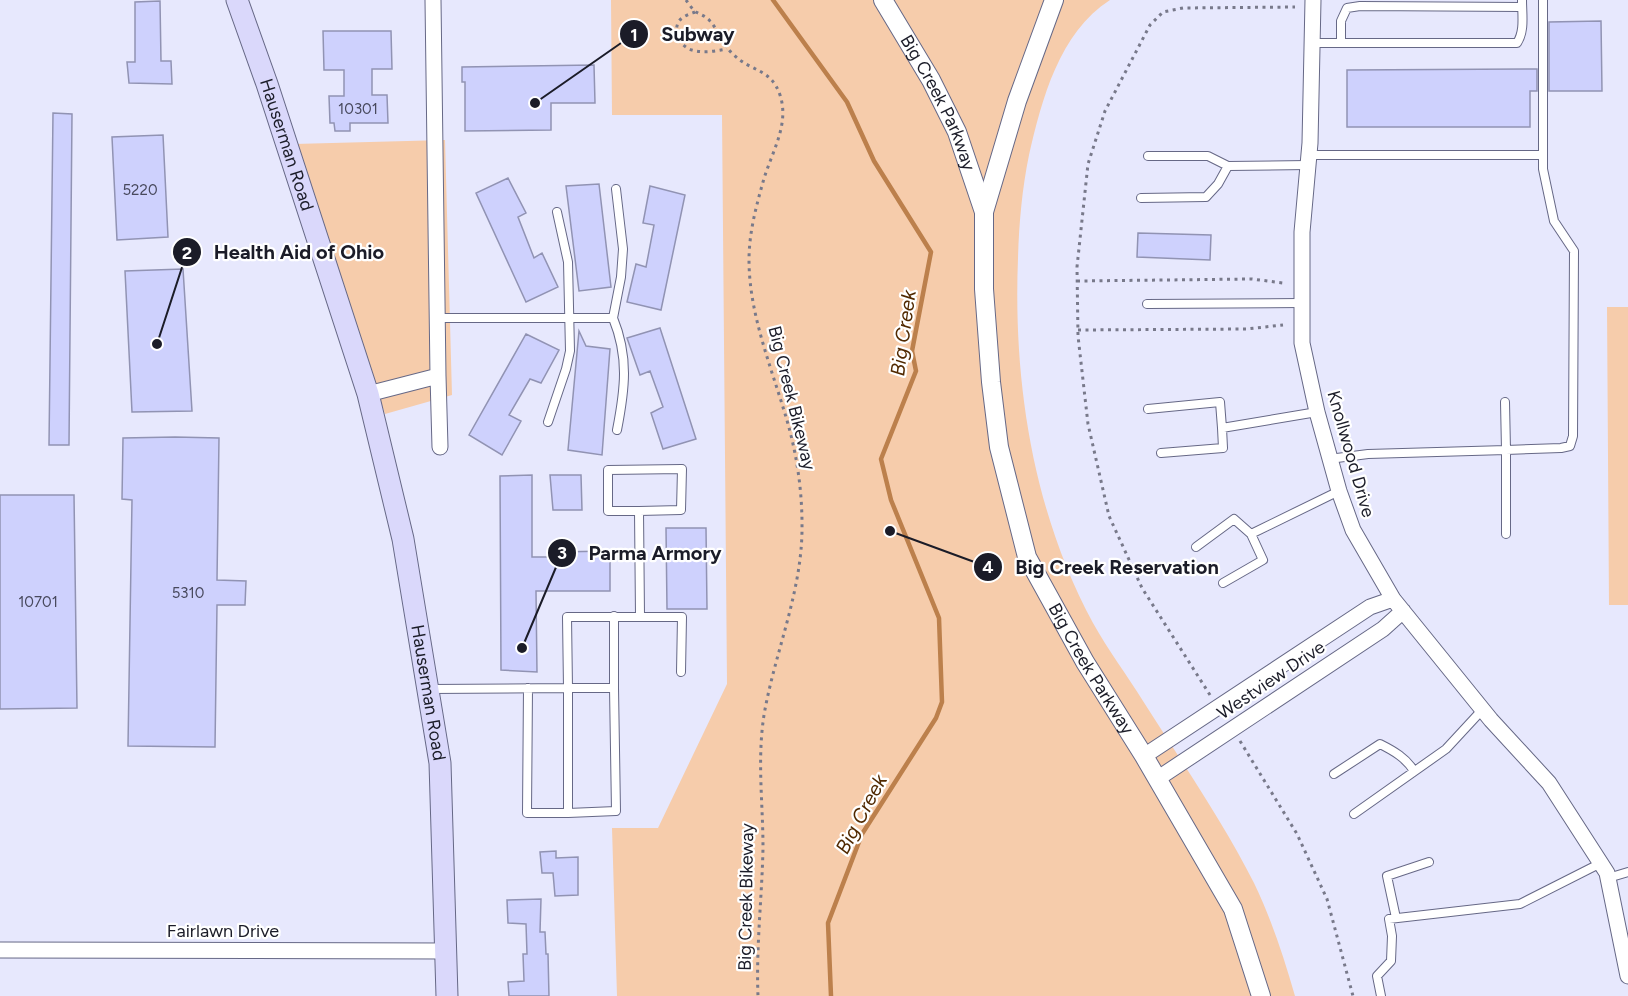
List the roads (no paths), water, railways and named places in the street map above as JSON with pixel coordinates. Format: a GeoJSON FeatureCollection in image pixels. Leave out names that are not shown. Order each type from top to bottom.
{"type":"FeatureCollection","features":[{"type":"Feature","properties":{"kind":"main road","name":"Hauserman Road"},"geometry":{"type":"LineString","coordinates":[[237,0],[267,84],[368,394],[403,539],[440,763],[447,996]]}},
{"type":"Feature","properties":{"kind":"street"},"geometry":{"type":"LineString","coordinates":[[433,0],[440,447]]}},
{"type":"Feature","properties":{"kind":"street","name":"Big Creek Parkway"},"geometry":{"type":"LineString","coordinates":[[883,0],[931,80],[957,132],[984,212]]}},
{"type":"Feature","properties":{"kind":"street","name":"Big Creek Parkway"},"geometry":{"type":"LineString","coordinates":[[1054,0],[1017,101],[984,212],[984,289],[990,382],[999,447],[1027,557],[1085,662],[1144,756],[1233,909],[1262,996]]}},
{"type":"Feature","properties":{"kind":"street","name":"Knollwood Drive"},"geometry":{"type":"LineString","coordinates":[[1313,0],[1309,160],[1302,232],[1302,343],[1317,412],[1339,491],[1353,530],[1398,605],[1483,710],[1549,783],[1607,873],[1628,976]]}},
{"type":"Feature","properties":{"kind":"street"},"geometry":{"type":"LineString","coordinates":[[368,394],[438,376]]}},
{"type":"Feature","properties":{"kind":"street","name":"Westview Drive"},"geometry":{"type":"LineString","coordinates":[[1144,756],[1370,607],[1398,605]]}},
{"type":"Feature","properties":{"kind":"street","name":"Westview Drive"},"geometry":{"type":"LineString","coordinates":[[1157,779],[1383,629],[1398,605]]}},
{"type":"Feature","properties":{"kind":"street"},"geometry":{"type":"LineString","coordinates":[[1308,648],[1323,669]]}},
{"type":"Feature","properties":{"kind":"street"},"geometry":{"type":"LineString","coordinates":[[1232,698],[1248,719]]}},
{"type":"Feature","properties":{"kind":"street","name":"Fairlawn Drive"},"geometry":{"type":"LineString","coordinates":[[0,950],[446,951]]}},
{"type":"Feature","properties":{"kind":"lane"},"geometry":{"type":"LineString","coordinates":[[1329,459],[1368,454],[1570,446],[1573,436],[1574,251],[1554,221],[1543,169],[1543,0]]}},
{"type":"Feature","properties":{"kind":"lane"},"geometry":{"type":"LineString","coordinates":[[1312,43],[1341,43],[1517,43],[1522,35],[1522,4],[1347,8],[1341,21],[1341,43]]}},
{"type":"Feature","properties":{"kind":"lane"},"geometry":{"type":"LineString","coordinates":[[1148,156],[1208,156],[1228,166],[1309,160],[1543,155]]}},
{"type":"Feature","properties":{"kind":"lane"},"geometry":{"type":"LineString","coordinates":[[1141,198],[1206,197],[1218,184],[1228,166]]}},
{"type":"Feature","properties":{"kind":"lane"},"geometry":{"type":"LineString","coordinates":[[616,189],[623,249],[621,277],[612,318],[621,345],[625,378],[617,430]]}},
{"type":"Feature","properties":{"kind":"lane"},"geometry":{"type":"LineString","coordinates":[[548,422],[568,360],[570,318],[568,262],[557,212]]}},
{"type":"Feature","properties":{"kind":"lane"},"geometry":{"type":"LineString","coordinates":[[1147,304],[1302,303]]}},
{"type":"Feature","properties":{"kind":"lane"},"geometry":{"type":"LineString","coordinates":[[437,318],[612,318]]}},
{"type":"Feature","properties":{"kind":"lane"},"geometry":{"type":"LineString","coordinates":[[1148,410],[1220,402],[1223,448],[1161,453]]}},
{"type":"Feature","properties":{"kind":"lane"},"geometry":{"type":"LineString","coordinates":[[1505,402],[1506,534]]}},
{"type":"Feature","properties":{"kind":"lane"},"geometry":{"type":"LineString","coordinates":[[1222,428],[1317,412]]}},
{"type":"Feature","properties":{"kind":"lane"},"geometry":{"type":"LineString","coordinates":[[681,469],[681,510],[639,511],[608,512],[608,470],[681,469]]}},
{"type":"Feature","properties":{"kind":"lane"},"geometry":{"type":"LineString","coordinates":[[1251,534],[1339,491]]}},
{"type":"Feature","properties":{"kind":"lane"},"geometry":{"type":"LineString","coordinates":[[639,511],[640,616]]}},
{"type":"Feature","properties":{"kind":"lane"},"geometry":{"type":"LineString","coordinates":[[1196,547],[1234,519],[1251,534],[1263,560],[1223,583]]}},
{"type":"Feature","properties":{"kind":"lane"},"geometry":{"type":"LineString","coordinates":[[568,813],[567,616],[682,617],[681,672]]}},
{"type":"Feature","properties":{"kind":"lane"},"geometry":{"type":"LineString","coordinates":[[528,688],[527,813],[616,811],[614,616]]}},
{"type":"Feature","properties":{"kind":"lane"},"geometry":{"type":"LineString","coordinates":[[429,689],[614,688]]}},
{"type":"Feature","properties":{"kind":"lane"},"geometry":{"type":"LineString","coordinates":[[1354,814],[1446,749],[1483,710]]}},
{"type":"Feature","properties":{"kind":"lane"},"geometry":{"type":"LineString","coordinates":[[1334,774],[1380,744],[1395,751],[1410,764],[1414,771]]}},
{"type":"Feature","properties":{"kind":"lane"},"geometry":{"type":"LineString","coordinates":[[1396,918],[1387,876],[1429,862]]}},
{"type":"Feature","properties":{"kind":"lane"},"geometry":{"type":"LineString","coordinates":[[1381,996],[1377,976],[1391,961],[1392,936],[1389,919],[1520,904],[1601,863]]}},
{"type":"Feature","properties":{"kind":"lane"},"geometry":{"type":"LineString","coordinates":[[1608,878],[1628,872]]}},
{"type":"Feature","properties":{"kind":"waterway","name":"Big Creek"},"geometry":{"type":"LineString","coordinates":[[773,0],[847,102],[874,161],[931,252],[912,351],[916,371],[881,459],[891,500],[939,618],[942,702],[936,718],[862,834],[828,923],[831,996]]}},
{"type":"Feature","properties":{"kind":"place","name":"Subway"},"geometry":{"type":"Point","coordinates":[535,103]}},
{"type":"Feature","properties":{"kind":"place","name":"Health Aid of Ohio"},"geometry":{"type":"Point","coordinates":[157,344]}},
{"type":"Feature","properties":{"kind":"place","name":"Big Creek Reservation"},"geometry":{"type":"Point","coordinates":[890,531]}},
{"type":"Feature","properties":{"kind":"place","name":"Parma Armory"},"geometry":{"type":"Point","coordinates":[522,648]}}]}
